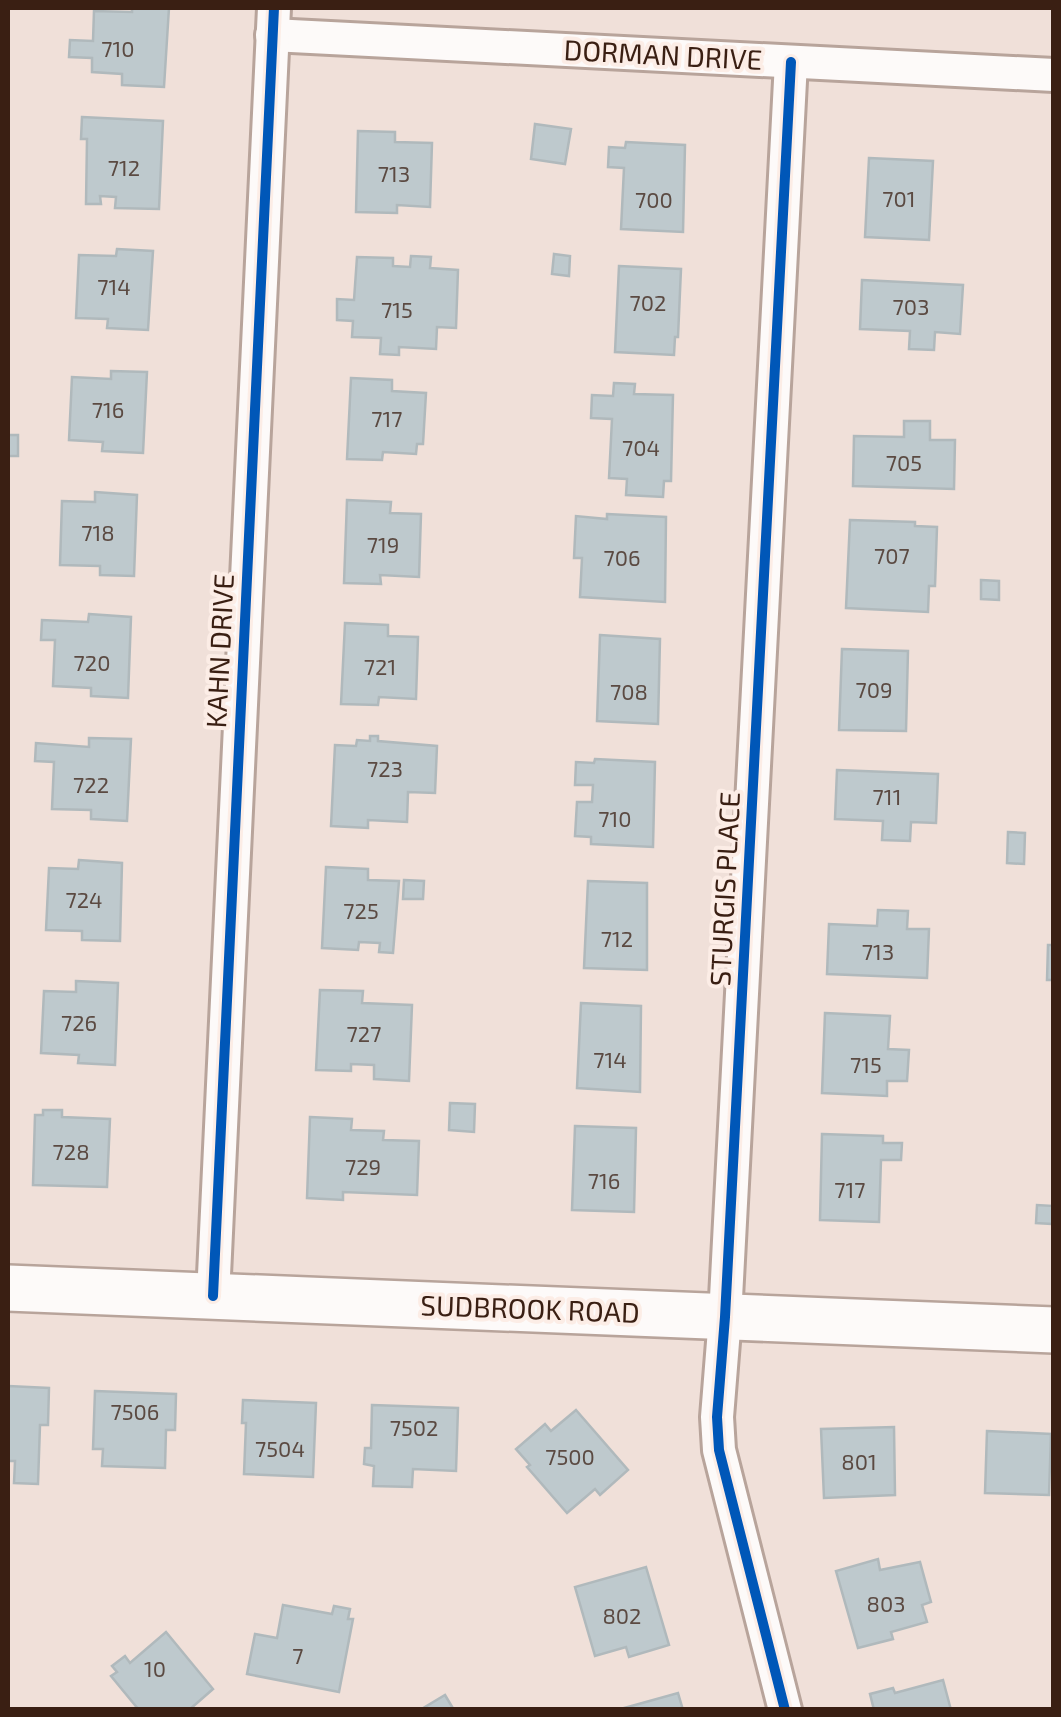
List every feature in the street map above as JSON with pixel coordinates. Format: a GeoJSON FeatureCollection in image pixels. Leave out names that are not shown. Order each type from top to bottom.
{"type":"FeatureCollection","features":[{"type":"Feature","properties":{"kind":"street","name":"DORMAN DRIVE"},"geometry":{"type":"LineString","coordinates":[[273,21],[791,62],[1054,75]]}},
{"type":"Feature","properties":{"kind":"street","name":"KAHN DRIVE"},"geometry":{"type":"LineString","coordinates":[[213,1296],[273,21]]}},
{"type":"Feature","properties":{"kind":"street","name":"STURGIS PLACE"},"geometry":{"type":"LineString","coordinates":[[785,1710],[719,1450],[717,1417],[726,1317],[791,62]]}},
{"type":"Feature","properties":{"kind":"street","name":"SUDBROOK ROAD"},"geometry":{"type":"LineString","coordinates":[[8,1288],[1054,1330]]}},
{"type":"Feature","properties":{"kind":"building"},"geometry":{"type":"Polygon","coordinates":[[[132,8],[169,8],[164,87],[122,85],[122,74],[92,72],[92,58],[69,57],[70,40],[93,41],[94,11],[132,12],[132,8]]]}},
{"type":"Feature","properties":{"kind":"building"},"geometry":{"type":"Polygon","coordinates":[[[82,117],[163,121],[159,209],[115,208],[116,197],[100,196],[101,204],[86,204],[87,139],[81,139],[82,117]]]}},
{"type":"Feature","properties":{"kind":"building"},"geometry":{"type":"Polygon","coordinates":[[[535,124],[571,129],[565,164],[531,159],[535,124]]]}},
{"type":"Feature","properties":{"kind":"building"},"geometry":{"type":"Polygon","coordinates":[[[358,131],[395,132],[395,142],[432,143],[430,207],[397,205],[397,213],[356,212],[358,131]]]}},
{"type":"Feature","properties":{"kind":"building"},"geometry":{"type":"Polygon","coordinates":[[[626,142],[685,145],[683,232],[621,229],[624,168],[608,167],[609,147],[625,148],[626,142]]]}},
{"type":"Feature","properties":{"kind":"building"},"geometry":{"type":"Polygon","coordinates":[[[869,158],[933,161],[929,240],[865,237],[869,158]]]}},
{"type":"Feature","properties":{"kind":"building"},"geometry":{"type":"Polygon","coordinates":[[[117,249],[153,251],[148,330],[107,328],[108,319],[76,318],[79,255],[116,256],[117,249]]]}},
{"type":"Feature","properties":{"kind":"building"},"geometry":{"type":"Polygon","coordinates":[[[554,254],[570,256],[569,276],[552,274],[554,254]]]}},
{"type":"Feature","properties":{"kind":"building"},"geometry":{"type":"Polygon","coordinates":[[[411,256],[431,257],[430,268],[458,270],[456,328],[437,327],[436,349],[399,347],[399,355],[380,354],[381,338],[352,337],[353,321],[337,320],[337,299],[354,300],[357,257],[393,258],[393,266],[410,267],[411,256]]]}},
{"type":"Feature","properties":{"kind":"building"},"geometry":{"type":"Polygon","coordinates":[[[619,266],[681,269],[674,355],[615,352],[619,266]]]}},
{"type":"Feature","properties":{"kind":"building"},"geometry":{"type":"Polygon","coordinates":[[[862,280],[963,285],[960,334],[935,332],[934,350],[909,349],[910,331],[860,329],[862,280]]]}},
{"type":"Feature","properties":{"kind":"building"},"geometry":{"type":"Polygon","coordinates":[[[111,371],[147,372],[143,453],[102,451],[103,442],[69,440],[72,377],[111,379],[111,371]]]}},
{"type":"Feature","properties":{"kind":"building"},"geometry":{"type":"Polygon","coordinates":[[[351,378],[392,380],[392,391],[426,393],[423,444],[417,444],[416,454],[383,452],[382,460],[347,459],[351,378]]]}},
{"type":"Feature","properties":{"kind":"building"},"geometry":{"type":"Polygon","coordinates":[[[614,383],[635,384],[634,394],[673,395],[671,481],[664,481],[663,497],[626,495],[627,479],[609,478],[612,419],[591,418],[592,395],[613,396],[614,383]]]}},
{"type":"Feature","properties":{"kind":"building"},"geometry":{"type":"Polygon","coordinates":[[[904,421],[930,421],[930,440],[955,440],[954,489],[853,486],[854,436],[904,437],[904,421]]]}},
{"type":"Feature","properties":{"kind":"building"},"geometry":{"type":"Polygon","coordinates":[[[8,435],[18,435],[18,456],[8,456],[8,435]]]}},
{"type":"Feature","properties":{"kind":"building"},"geometry":{"type":"Polygon","coordinates":[[[95,492],[137,495],[134,576],[100,575],[100,566],[60,565],[62,501],[95,502],[95,492]]]}},
{"type":"Feature","properties":{"kind":"building"},"geometry":{"type":"Polygon","coordinates":[[[347,500],[391,502],[390,513],[421,514],[419,577],[380,575],[381,584],[344,583],[347,500]]]}},
{"type":"Feature","properties":{"kind":"building"},"geometry":{"type":"Polygon","coordinates":[[[607,514],[666,517],[665,602],[580,597],[582,558],[574,558],[576,516],[607,519],[607,514]]]}},
{"type":"Feature","properties":{"kind":"building"},"geometry":{"type":"Polygon","coordinates":[[[850,520],[915,522],[915,526],[937,527],[935,586],[929,586],[928,612],[846,608],[850,520]]]}},
{"type":"Feature","properties":{"kind":"building"},"geometry":{"type":"Polygon","coordinates":[[[981,580],[999,581],[999,600],[981,599],[981,580]]]}},
{"type":"Feature","properties":{"kind":"building"},"geometry":{"type":"Polygon","coordinates":[[[89,614],[131,617],[128,698],[91,696],[91,688],[53,686],[55,640],[41,640],[42,620],[88,622],[89,614]]]}},
{"type":"Feature","properties":{"kind":"building"},"geometry":{"type":"Polygon","coordinates":[[[345,623],[388,625],[388,636],[418,637],[416,699],[379,697],[378,705],[341,704],[345,623]]]}},
{"type":"Feature","properties":{"kind":"building"},"geometry":{"type":"Polygon","coordinates":[[[600,635],[660,639],[658,724],[597,721],[600,635]]]}},
{"type":"Feature","properties":{"kind":"building"},"geometry":{"type":"Polygon","coordinates":[[[842,649],[908,651],[906,731],[839,730],[842,649]]]}},
{"type":"Feature","properties":{"kind":"building"},"geometry":{"type":"Polygon","coordinates":[[[370,736],[378,736],[378,741],[437,746],[435,793],[408,792],[407,822],[368,820],[368,828],[331,826],[335,745],[356,746],[357,740],[370,741],[370,736]]]}},
{"type":"Feature","properties":{"kind":"building"},"geometry":{"type":"Polygon","coordinates":[[[89,738],[131,739],[127,821],[91,819],[91,810],[52,809],[54,762],[35,761],[36,743],[89,747],[89,738]]]}},
{"type":"Feature","properties":{"kind":"building"},"geometry":{"type":"Polygon","coordinates":[[[595,759],[655,762],[653,847],[591,844],[591,837],[575,836],[577,802],[592,802],[593,785],[575,785],[576,762],[594,763],[595,759]]]}},
{"type":"Feature","properties":{"kind":"building"},"geometry":{"type":"Polygon","coordinates":[[[837,770],[938,774],[936,823],[911,822],[910,841],[882,840],[883,821],[835,819],[837,770]]]}},
{"type":"Feature","properties":{"kind":"building"},"geometry":{"type":"Polygon","coordinates":[[[1008,832],[1025,833],[1024,864],[1007,863],[1008,832]]]}},
{"type":"Feature","properties":{"kind":"building"},"geometry":{"type":"Polygon","coordinates":[[[79,860],[122,863],[120,941],[82,940],[82,931],[46,930],[49,868],[78,869],[79,860]]]}},
{"type":"Feature","properties":{"kind":"building"},"geometry":{"type":"Polygon","coordinates":[[[326,867],[368,869],[368,880],[399,881],[393,953],[379,952],[380,943],[359,942],[358,950],[322,948],[326,867]]]}},
{"type":"Feature","properties":{"kind":"building"},"geometry":{"type":"Polygon","coordinates":[[[404,880],[424,881],[423,899],[403,899],[404,880]]]}},
{"type":"Feature","properties":{"kind":"building"},"geometry":{"type":"Polygon","coordinates":[[[588,881],[647,883],[647,970],[584,968],[588,881]]]}},
{"type":"Feature","properties":{"kind":"building"},"geometry":{"type":"Polygon","coordinates":[[[878,910],[908,911],[907,929],[929,929],[927,978],[827,974],[829,924],[877,926],[878,910]]]}},
{"type":"Feature","properties":{"kind":"building"},"geometry":{"type":"Polygon","coordinates":[[[1048,945],[1054,945],[1054,980],[1047,980],[1048,945]]]}},
{"type":"Feature","properties":{"kind":"building"},"geometry":{"type":"Polygon","coordinates":[[[76,981],[118,983],[115,1065],[78,1063],[79,1055],[41,1053],[44,991],[76,992],[76,981]]]}},
{"type":"Feature","properties":{"kind":"building"},"geometry":{"type":"Polygon","coordinates":[[[320,990],[363,991],[362,1003],[412,1005],[409,1081],[374,1079],[374,1065],[351,1064],[351,1071],[316,1070],[320,990]]]}},
{"type":"Feature","properties":{"kind":"building"},"geometry":{"type":"Polygon","coordinates":[[[581,1003],[641,1006],[640,1092],[577,1088],[581,1003]]]}},
{"type":"Feature","properties":{"kind":"building"},"geometry":{"type":"Polygon","coordinates":[[[825,1013],[890,1016],[888,1049],[909,1050],[907,1081],[887,1081],[887,1096],[822,1093],[825,1013]]]}},
{"type":"Feature","properties":{"kind":"building"},"geometry":{"type":"Polygon","coordinates":[[[450,1103],[475,1104],[474,1132],[449,1130],[450,1103]]]}},
{"type":"Feature","properties":{"kind":"building"},"geometry":{"type":"Polygon","coordinates":[[[43,1110],[62,1110],[62,1117],[110,1119],[107,1187],[33,1185],[35,1115],[43,1115],[43,1110]]]}},
{"type":"Feature","properties":{"kind":"building"},"geometry":{"type":"Polygon","coordinates":[[[310,1117],[352,1119],[351,1130],[384,1131],[383,1140],[419,1141],[417,1195],[343,1192],[343,1200],[307,1198],[310,1117]]]}},
{"type":"Feature","properties":{"kind":"building"},"geometry":{"type":"Polygon","coordinates":[[[575,1126],[636,1128],[634,1212],[572,1210],[575,1126]]]}},
{"type":"Feature","properties":{"kind":"building"},"geometry":{"type":"Polygon","coordinates":[[[822,1134],[883,1136],[883,1143],[902,1143],[901,1160],[881,1160],[879,1222],[820,1220],[822,1134]]]}},
{"type":"Feature","properties":{"kind":"building"},"geometry":{"type":"Polygon","coordinates":[[[1054,1202],[1054,1229],[1052,1224],[1036,1223],[1037,1205],[1053,1206],[1054,1202]]]}},
{"type":"Feature","properties":{"kind":"building"},"geometry":{"type":"Polygon","coordinates":[[[8,1386],[49,1388],[48,1425],[40,1425],[38,1484],[14,1483],[15,1461],[8,1461],[8,1386]]]}},
{"type":"Feature","properties":{"kind":"building"},"geometry":{"type":"Polygon","coordinates":[[[95,1391],[176,1394],[175,1430],[166,1430],[165,1468],[102,1466],[103,1449],[93,1449],[95,1391]]]}},
{"type":"Feature","properties":{"kind":"building"},"geometry":{"type":"Polygon","coordinates":[[[243,1400],[316,1403],[313,1477],[244,1474],[243,1400]]]}},
{"type":"Feature","properties":{"kind":"building"},"geometry":{"type":"Polygon","coordinates":[[[372,1405],[458,1408],[456,1471],[413,1469],[412,1487],[373,1486],[374,1466],[364,1464],[365,1448],[371,1448],[372,1405]]]}},
{"type":"Feature","properties":{"kind":"building"},"geometry":{"type":"Polygon","coordinates":[[[576,1410],[628,1470],[600,1495],[595,1489],[567,1513],[516,1449],[545,1424],[551,1431],[576,1410]]]}},
{"type":"Feature","properties":{"kind":"building"},"geometry":{"type":"Polygon","coordinates":[[[894,1427],[895,1495],[824,1498],[821,1429],[894,1427]]]}},
{"type":"Feature","properties":{"kind":"building"},"geometry":{"type":"Polygon","coordinates":[[[987,1431],[1051,1434],[1049,1495],[985,1493],[987,1431]]]}},
{"type":"Feature","properties":{"kind":"building"},"geometry":{"type":"Polygon","coordinates":[[[878,1559],[880,1570],[920,1562],[931,1602],[922,1605],[927,1622],[891,1632],[893,1639],[858,1648],[836,1571],[878,1559]]]}},
{"type":"Feature","properties":{"kind":"building"},"geometry":{"type":"Polygon","coordinates":[[[646,1567],[669,1645],[629,1657],[626,1647],[595,1656],[575,1587],[646,1567]]]}},
{"type":"Feature","properties":{"kind":"building"},"geometry":{"type":"Polygon","coordinates":[[[283,1605],[332,1614],[334,1606],[350,1609],[348,1619],[353,1619],[339,1692],[247,1674],[255,1634],[277,1638],[283,1605]]]}},
{"type":"Feature","properties":{"kind":"building"},"geometry":{"type":"Polygon","coordinates":[[[166,1632],[213,1689],[189,1710],[139,1710],[111,1676],[117,1672],[112,1666],[125,1656],[130,1663],[166,1632]]]}},
{"type":"Feature","properties":{"kind":"building"},"geometry":{"type":"Polygon","coordinates":[[[943,1680],[951,1710],[874,1710],[870,1694],[893,1688],[895,1693],[943,1680]]]}},
{"type":"Feature","properties":{"kind":"building"},"geometry":{"type":"Polygon","coordinates":[[[678,1693],[683,1710],[617,1710],[678,1693]]]}},
{"type":"Feature","properties":{"kind":"building"},"geometry":{"type":"Polygon","coordinates":[[[445,1695],[454,1710],[420,1710],[445,1695]]]}},
{"type":"Feature","properties":{"kind":"cycle path"},"geometry":{"type":"LineString","coordinates":[[213,1296],[274,8]]}},
{"type":"Feature","properties":{"kind":"cycle path"},"geometry":{"type":"LineString","coordinates":[[785,1710],[719,1450],[717,1417],[791,62]]}}]}
